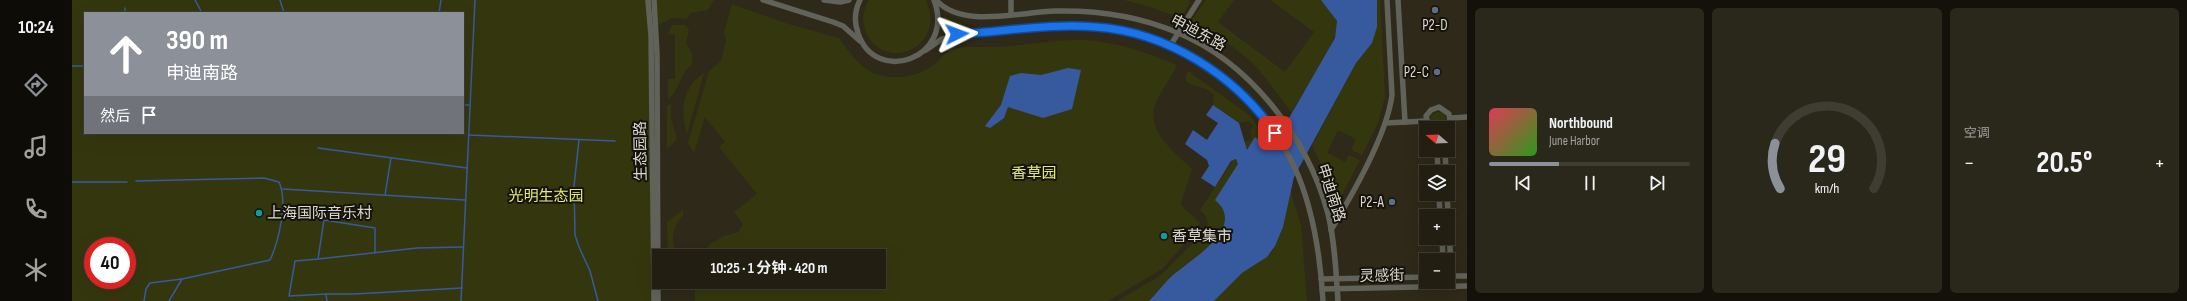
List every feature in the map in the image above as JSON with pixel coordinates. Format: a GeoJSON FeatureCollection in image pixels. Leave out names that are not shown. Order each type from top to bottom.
{"type":"FeatureCollection","features":[{"type":"Feature","properties":{"kind":"street","name":"生态园路"},"geometry":{"type":"LineString","coordinates":[[648,0],[651,36],[654,301]]}},
{"type":"Feature","properties":{"kind":"street","name":"生态园路"},"geometry":{"type":"LineString","coordinates":[[654,0],[657,54],[658,301]]}},
{"type":"Feature","properties":{"kind":"street"},"geometry":{"type":"LineString","coordinates":[[763,0],[843,26],[867,49]]}},
{"type":"Feature","properties":{"kind":"street"},"geometry":{"type":"LineString","coordinates":[[824,0],[840,2],[849,0]]}},
{"type":"Feature","properties":{"kind":"street"},"geometry":{"type":"LineString","coordinates":[[860,0],[855,15],[856,27],[859,38],[867,49]]}},
{"type":"Feature","properties":{"kind":"street"},"geometry":{"type":"LineString","coordinates":[[926,50],[934,39],[939,26],[938,11],[935,0]]}},
{"type":"Feature","properties":{"kind":"street","name":"申迪东路"},"geometry":{"type":"LineString","coordinates":[[935,0],[946,10],[961,16],[1055,11],[1099,13],[1142,21],[1177,32],[1213,53],[1234,67],[1270,103]]}},
{"type":"Feature","properties":{"kind":"street"},"geometry":{"type":"LineString","coordinates":[[1010,0],[1011,14]]}},
{"type":"Feature","properties":{"kind":"street"},"geometry":{"type":"LineString","coordinates":[[1170,46],[1177,32],[1199,0]]}},
{"type":"Feature","properties":{"kind":"street"},"geometry":{"type":"LineString","coordinates":[[1331,230],[1353,192],[1386,123],[1392,95],[1387,0]]}},
{"type":"Feature","properties":{"kind":"street"},"geometry":{"type":"LineString","coordinates":[[1398,0],[1405,122]]}},
{"type":"Feature","properties":{"kind":"street","name":"申迪东路"},"geometry":{"type":"LineString","coordinates":[[867,49],[877,57],[896,61],[916,57],[942,39],[957,34],[1075,26],[1097,27],[1147,37],[1170,46],[1218,74],[1260,112]]}},
{"type":"Feature","properties":{"kind":"street","name":"申迪南路"},"geometry":{"type":"LineString","coordinates":[[1270,103],[1299,144],[1318,183],[1331,230],[1338,301]]}},
{"type":"Feature","properties":{"kind":"street"},"geometry":{"type":"LineString","coordinates":[[1426,121],[1428,112],[1435,108],[1447,110],[1451,118],[1450,121]]}},
{"type":"Feature","properties":{"kind":"street","name":"申迪南路"},"geometry":{"type":"LineString","coordinates":[[1260,112],[1284,146],[1304,189],[1316,235],[1323,301]]}},
{"type":"Feature","properties":{"kind":"street"},"geometry":{"type":"LineString","coordinates":[[1451,118],[1467,117]]}},
{"type":"Feature","properties":{"kind":"street"},"geometry":{"type":"LineString","coordinates":[[1386,123],[1419,121]]}},
{"type":"Feature","properties":{"kind":"street"},"geometry":{"type":"LineString","coordinates":[[1447,201],[1449,253]]}},
{"type":"Feature","properties":{"kind":"street"},"geometry":{"type":"LineString","coordinates":[[1455,276],[1467,276]]}},
{"type":"Feature","properties":{"kind":"street","name":"灵感街"},"geometry":{"type":"LineString","coordinates":[[1321,279],[1419,277]]}},
{"type":"Feature","properties":{"kind":"street","name":"灵感街"},"geometry":{"type":"LineString","coordinates":[[1322,289],[1419,285]]}},
{"type":"Feature","properties":{"kind":"street","name":"灵感街"},"geometry":{"type":"LineString","coordinates":[[1455,286],[1467,286]]}},
{"type":"Feature","properties":{"kind":"green space","name":"光明生态园"},"geometry":{"type":"Polygon","coordinates":[[[72,0],[646,0],[649,48],[651,301],[72,301],[72,0]]]}},
{"type":"Feature","properties":{"kind":"green space"},"geometry":{"type":"Polygon","coordinates":[[[656,0],[714,0],[708,10],[691,13],[686,19],[671,18],[657,26],[656,0]]]}},
{"type":"Feature","properties":{"kind":"green space"},"geometry":{"type":"Polygon","coordinates":[[[869,0],[926,0],[930,17],[928,32],[921,43],[910,50],[897,53],[884,51],[873,43],[865,29],[864,22],[864,10],[869,0]]]}},
{"type":"Feature","properties":{"kind":"green space"},"geometry":{"type":"Polygon","coordinates":[[[1124,0],[1189,0],[1190,2],[1181,18],[1124,0]]]}},
{"type":"Feature","properties":{"kind":"green space"},"geometry":{"type":"Polygon","coordinates":[[[1206,0],[1234,0],[1218,22],[1285,72],[1314,32],[1270,0],[1321,0],[1332,12],[1337,22],[1336,33],[1332,43],[1292,113],[1249,60],[1225,42],[1191,21],[1206,0]]]}},
{"type":"Feature","properties":{"kind":"green space"},"geometry":{"type":"Polygon","coordinates":[[[1377,0],[1380,0],[1385,97],[1378,123],[1362,155],[1351,150],[1356,139],[1338,130],[1327,153],[1345,162],[1349,155],[1360,160],[1341,197],[1334,200],[1322,166],[1312,146],[1356,63],[1372,42],[1377,27],[1377,0]]]}},
{"type":"Feature","properties":{"kind":"green space","name":"香草园"},"geometry":{"type":"Polygon","coordinates":[[[732,4],[785,23],[839,38],[854,58],[865,68],[880,75],[889,77],[909,76],[921,72],[932,66],[948,51],[956,48],[999,47],[1072,40],[1095,41],[1119,45],[1143,52],[1177,65],[1157,100],[1154,111],[1154,121],[1162,139],[1192,169],[1181,203],[1183,207],[1200,223],[1189,239],[1162,269],[1108,301],[695,301],[695,289],[886,289],[886,249],[706,249],[710,244],[724,236],[738,232],[743,224],[734,212],[757,194],[719,147],[725,142],[705,117],[694,153],[688,143],[709,71],[721,61],[726,41],[724,32],[732,4]]]}},
{"type":"Feature","properties":{"kind":"green space"},"geometry":{"type":"Polygon","coordinates":[[[944,16],[962,23],[962,28],[942,32],[944,16]]]}},
{"type":"Feature","properties":{"kind":"green space"},"geometry":{"type":"Polygon","coordinates":[[[672,25],[685,25],[689,30],[686,43],[692,54],[692,64],[684,73],[675,92],[668,99],[668,79],[675,79],[675,34],[668,34],[672,25]]]}},
{"type":"Feature","properties":{"kind":"green space"},"geometry":{"type":"Polygon","coordinates":[[[1188,71],[1249,115],[1272,144],[1260,141],[1247,151],[1244,142],[1252,139],[1250,132],[1253,126],[1249,121],[1239,123],[1213,105],[1214,95],[1207,89],[1191,84],[1186,80],[1188,71]]]}},
{"type":"Feature","properties":{"kind":"green space"},"geometry":{"type":"Polygon","coordinates":[[[704,73],[687,134],[684,108],[687,92],[691,85],[704,73]]]}},
{"type":"Feature","properties":{"kind":"green space"},"geometry":{"type":"Polygon","coordinates":[[[671,104],[671,118],[677,139],[667,149],[667,106],[671,104]]]}},
{"type":"Feature","properties":{"kind":"green space"},"geometry":{"type":"Polygon","coordinates":[[[1435,112],[1441,112],[1446,117],[1446,121],[1430,121],[1430,117],[1435,112]]]}},
{"type":"Feature","properties":{"kind":"green space"},"geometry":{"type":"Polygon","coordinates":[[[1234,159],[1238,161],[1238,164],[1219,203],[1225,213],[1224,224],[1219,234],[1211,244],[1170,279],[1149,301],[1117,301],[1160,276],[1202,234],[1208,224],[1206,216],[1200,210],[1234,159]]]}},
{"type":"Feature","properties":{"kind":"green space"},"geometry":{"type":"Polygon","coordinates":[[[1290,189],[1301,225],[1307,301],[1214,301],[1242,273],[1260,262],[1272,252],[1283,227],[1290,189]]]}},
{"type":"Feature","properties":{"kind":"green space"},"geometry":{"type":"Polygon","coordinates":[[[683,210],[683,215],[674,229],[673,244],[675,249],[668,249],[667,222],[683,210]]]}},
{"type":"Feature","properties":{"kind":"water"},"geometry":{"type":"Polygon","coordinates":[[[1321,0],[1377,0],[1377,27],[1372,43],[1356,63],[1294,177],[1283,227],[1275,246],[1267,257],[1242,273],[1214,301],[1149,301],[1172,276],[1213,242],[1221,232],[1225,221],[1223,210],[1215,200],[1238,164],[1236,159],[1231,161],[1215,187],[1201,178],[1209,166],[1207,160],[1185,144],[1193,130],[1207,140],[1218,123],[1206,115],[1213,105],[1239,123],[1247,150],[1255,137],[1265,144],[1272,143],[1289,118],[1335,38],[1337,21],[1321,0]]]}},
{"type":"Feature","properties":{"kind":"water"},"geometry":{"type":"Polygon","coordinates":[[[1068,68],[1081,70],[1072,109],[1043,118],[1008,107],[1004,118],[990,128],[985,126],[1001,105],[1010,76],[1021,73],[1041,75],[1068,68]]]}},
{"type":"Feature","properties":{"kind":"waterway"},"geometry":{"type":"LineString","coordinates":[[195,0],[201,12]]}},
{"type":"Feature","properties":{"kind":"waterway"},"geometry":{"type":"LineString","coordinates":[[280,0],[284,12]]}},
{"type":"Feature","properties":{"kind":"waterway"},"geometry":{"type":"LineString","coordinates":[[439,12],[441,0]]}},
{"type":"Feature","properties":{"kind":"waterway"},"geometry":{"type":"LineString","coordinates":[[461,301],[475,0]]}},
{"type":"Feature","properties":{"kind":"waterway"},"geometry":{"type":"LineString","coordinates":[[72,66],[84,66]]}},
{"type":"Feature","properties":{"kind":"waterway"},"geometry":{"type":"LineString","coordinates":[[464,105],[470,105]]}},
{"type":"Feature","properties":{"kind":"waterway"},"geometry":{"type":"LineString","coordinates":[[469,135],[615,141]]}},
{"type":"Feature","properties":{"kind":"waterway"},"geometry":{"type":"LineString","coordinates":[[579,140],[574,186],[575,235],[590,271],[598,301]]}},
{"type":"Feature","properties":{"kind":"waterway"},"geometry":{"type":"LineString","coordinates":[[318,148],[467,168]]}},
{"type":"Feature","properties":{"kind":"waterway"},"geometry":{"type":"LineString","coordinates":[[385,195],[391,158]]}},
{"type":"Feature","properties":{"kind":"waterway"},"geometry":{"type":"LineString","coordinates":[[136,181],[264,178],[279,182],[282,190],[283,200],[281,221],[270,260],[182,279],[169,301]]}},
{"type":"Feature","properties":{"kind":"waterway"},"geometry":{"type":"LineString","coordinates":[[72,182],[127,182]]}},
{"type":"Feature","properties":{"kind":"waterway"},"geometry":{"type":"LineString","coordinates":[[283,189],[465,200]]}},
{"type":"Feature","properties":{"kind":"waterway"},"geometry":{"type":"LineString","coordinates":[[327,301],[326,294],[289,296],[295,261],[318,259],[324,220],[375,228],[375,253]]}},
{"type":"Feature","properties":{"kind":"waterway"},"geometry":{"type":"LineString","coordinates":[[318,259],[417,248],[463,247]]}},
{"type":"Feature","properties":{"kind":"waterway"},"geometry":{"type":"LineString","coordinates":[[144,301],[146,289],[150,283],[182,279]]}},
{"type":"Feature","properties":{"kind":"waterway"},"geometry":{"type":"LineString","coordinates":[[326,294],[354,294],[462,288]]}},
{"type":"Feature","properties":{"kind":"place","name":"P2-D"},"geometry":{"type":"Point","coordinates":[1435,10]}},
{"type":"Feature","properties":{"kind":"place","name":"P2-C"},"geometry":{"type":"Point","coordinates":[1437,72]}},
{"type":"Feature","properties":{"kind":"place","name":"P2-A"},"geometry":{"type":"Point","coordinates":[1392,202]}},
{"type":"Feature","properties":{"kind":"place","name":"上海国际音乐村"},"geometry":{"type":"Point","coordinates":[259,213]}},
{"type":"Feature","properties":{"kind":"place","name":"香草集市"},"geometry":{"type":"Point","coordinates":[1164,236]}},
{"type":"Feature","properties":{"kind":"route"},"geometry":{"type":"LineString","coordinates":[[957,34],[1075,26],[1097,27],[1147,37],[1175,48],[1218,74],[1246,97],[1260,112],[1275,133]]}}]}
